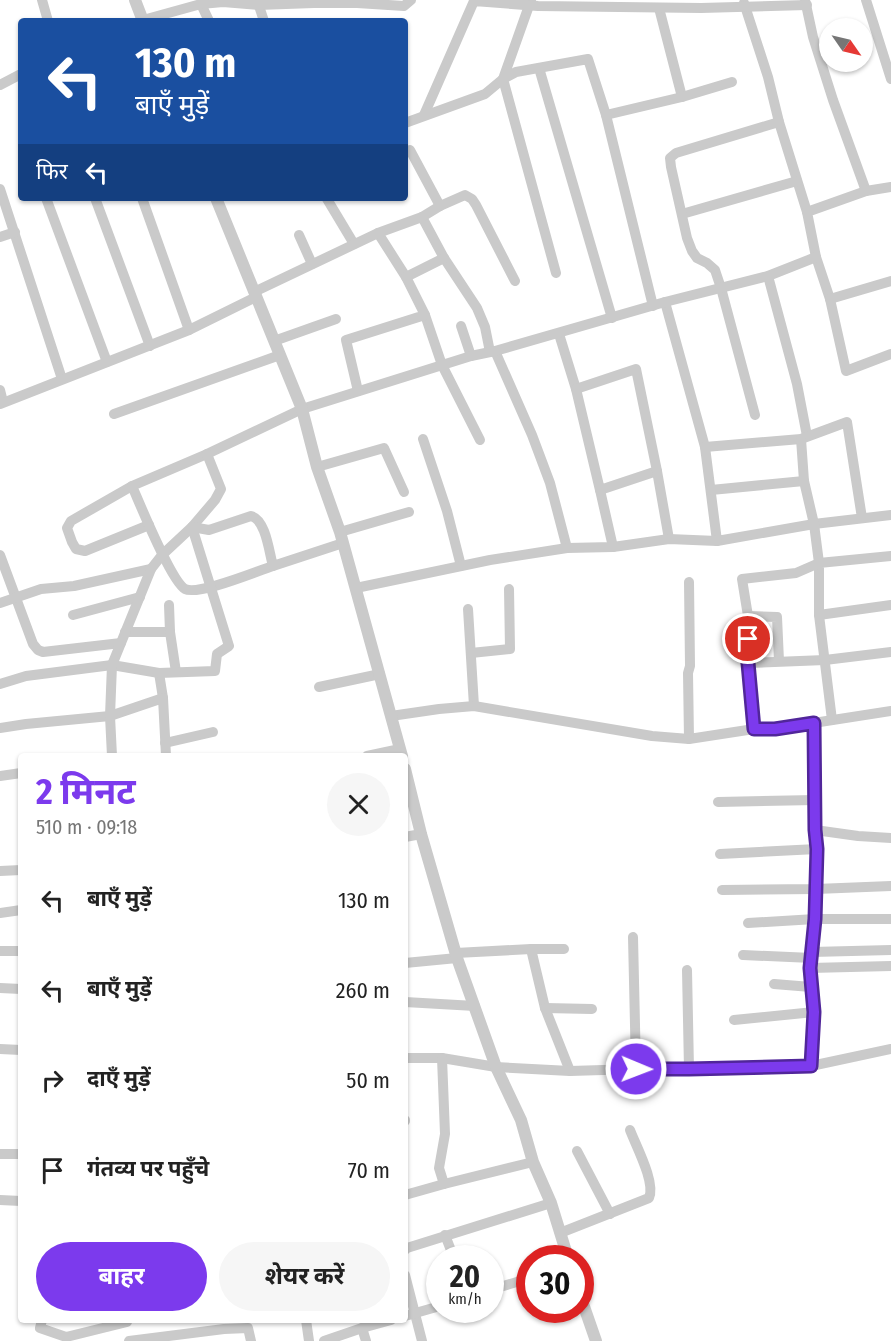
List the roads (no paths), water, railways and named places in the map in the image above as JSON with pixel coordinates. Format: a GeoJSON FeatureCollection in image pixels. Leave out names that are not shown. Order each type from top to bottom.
{"type":"FeatureCollection","features":[{"type":"Feature","properties":{"kind":"street"},"geometry":{"type":"LineString","coordinates":[[42,0],[47,18]]}},
{"type":"Feature","properties":{"kind":"street"},"geometry":{"type":"LineString","coordinates":[[135,0],[142,18]]}},
{"type":"Feature","properties":{"kind":"street"},"geometry":{"type":"LineString","coordinates":[[153,18],[201,4],[223,2],[369,2],[404,6],[411,0]]}},
{"type":"Feature","properties":{"kind":"street"},"geometry":{"type":"LineString","coordinates":[[866,0],[887,52],[891,79]]}},
{"type":"Feature","properties":{"kind":"street"},"geometry":{"type":"LineString","coordinates":[[424,115],[474,1],[659,8],[806,2],[813,37],[826,79],[866,191]]}},
{"type":"Feature","properties":{"kind":"street"},"geometry":{"type":"LineString","coordinates":[[257,2],[263,18]]}},
{"type":"Feature","properties":{"kind":"street"},"geometry":{"type":"LineString","coordinates":[[530,3],[502,79],[556,273]]}},
{"type":"Feature","properties":{"kind":"street"},"geometry":{"type":"LineString","coordinates":[[201,4],[208,18]]}},
{"type":"Feature","properties":{"kind":"street"},"geometry":{"type":"LineString","coordinates":[[744,4],[768,77],[779,122],[807,212],[816,257],[830,299],[846,371],[891,354]]}},
{"type":"Feature","properties":{"kind":"street"},"geometry":{"type":"LineString","coordinates":[[659,8],[682,97]]}},
{"type":"Feature","properties":{"kind":"street"},"geometry":{"type":"LineString","coordinates":[[408,122],[485,94],[502,79],[516,72],[588,59],[606,116],[652,306]]}},
{"type":"Feature","properties":{"kind":"street"},"geometry":{"type":"LineString","coordinates":[[539,68],[612,318]]}},
{"type":"Feature","properties":{"kind":"street"},"geometry":{"type":"LineString","coordinates":[[0,86],[18,76]]}},
{"type":"Feature","properties":{"kind":"street"},"geometry":{"type":"LineString","coordinates":[[606,116],[732,82]]}},
{"type":"Feature","properties":{"kind":"street"},"geometry":{"type":"LineString","coordinates":[[755,415],[715,270],[697,258],[687,238],[670,158],[676,153],[779,122]]}},
{"type":"Feature","properties":{"kind":"street"},"geometry":{"type":"LineString","coordinates":[[410,150],[440,206]]}},
{"type":"Feature","properties":{"kind":"street"},"geometry":{"type":"LineString","coordinates":[[682,214],[797,181]]}},
{"type":"Feature","properties":{"kind":"street"},"geometry":{"type":"LineString","coordinates":[[807,212],[866,191],[891,187]]}},
{"type":"Feature","properties":{"kind":"street"},"geometry":{"type":"LineString","coordinates":[[0,189],[62,379]]}},
{"type":"Feature","properties":{"kind":"street"},"geometry":{"type":"LineString","coordinates":[[0,390],[2,403],[189,330],[312,264],[465,195],[476,204],[515,281]]}},
{"type":"Feature","properties":{"kind":"street"},"geometry":{"type":"LineString","coordinates":[[47,201],[107,362]]}},
{"type":"Feature","properties":{"kind":"street"},"geometry":{"type":"LineString","coordinates":[[96,201],[150,346]]}},
{"type":"Feature","properties":{"kind":"street"},"geometry":{"type":"LineString","coordinates":[[143,201],[189,330]]}},
{"type":"Feature","properties":{"kind":"street"},"geometry":{"type":"LineString","coordinates":[[219,201],[302,409],[317,467],[356,588],[401,753]]}},
{"type":"Feature","properties":{"kind":"street"},"geometry":{"type":"LineString","coordinates":[[328,201],[354,244]]}},
{"type":"Feature","properties":{"kind":"street"},"geometry":{"type":"LineString","coordinates":[[422,216],[444,258],[477,308],[492,352],[532,435],[543,464],[567,548]]}},
{"type":"Feature","properties":{"kind":"street"},"geometry":{"type":"LineString","coordinates":[[0,237],[15,232]]}},
{"type":"Feature","properties":{"kind":"street"},"geometry":{"type":"LineString","coordinates":[[378,233],[406,277],[425,315],[442,365],[480,440]]}},
{"type":"Feature","properties":{"kind":"street"},"geometry":{"type":"LineString","coordinates":[[300,235],[312,264]]}},
{"type":"Feature","properties":{"kind":"street"},"geometry":{"type":"LineString","coordinates":[[149,525],[85,551],[76,549],[67,528],[71,521],[132,486],[302,409],[471,356],[768,276],[816,257]]}},
{"type":"Feature","properties":{"kind":"street"},"geometry":{"type":"LineString","coordinates":[[406,277],[444,258]]}},
{"type":"Feature","properties":{"kind":"street"},"geometry":{"type":"LineString","coordinates":[[768,276],[797,384],[804,437],[804,481],[814,524],[819,563],[819,615],[832,720]]}},
{"type":"Feature","properties":{"kind":"street"},"geometry":{"type":"LineString","coordinates":[[830,299],[891,281]]}},
{"type":"Feature","properties":{"kind":"street"},"geometry":{"type":"LineString","coordinates":[[665,302],[705,447],[717,541]]}},
{"type":"Feature","properties":{"kind":"street"},"geometry":{"type":"LineString","coordinates":[[358,391],[346,340],[425,315]]}},
{"type":"Feature","properties":{"kind":"street"},"geometry":{"type":"LineString","coordinates":[[274,341],[336,319]]}},
{"type":"Feature","properties":{"kind":"street"},"geometry":{"type":"LineString","coordinates":[[461,326],[471,356]]}},
{"type":"Feature","properties":{"kind":"street"},"geometry":{"type":"LineString","coordinates":[[559,334],[576,389],[613,547]]}},
{"type":"Feature","properties":{"kind":"street"},"geometry":{"type":"LineString","coordinates":[[114,414],[280,355]]}},
{"type":"Feature","properties":{"kind":"street"},"geometry":{"type":"LineString","coordinates":[[576,389],[636,369],[669,539]]}},
{"type":"Feature","properties":{"kind":"street"},"geometry":{"type":"LineString","coordinates":[[705,447],[804,437],[847,422],[862,518]]}},
{"type":"Feature","properties":{"kind":"street"},"geometry":{"type":"LineString","coordinates":[[423,439],[447,511],[461,566]]}},
{"type":"Feature","properties":{"kind":"street"},"geometry":{"type":"LineString","coordinates":[[317,467],[384,448],[404,492]]}},
{"type":"Feature","properties":{"kind":"street"},"geometry":{"type":"LineString","coordinates":[[112,753],[112,665],[151,569],[162,555],[192,527],[220,489],[207,454]]}},
{"type":"Feature","properties":{"kind":"street"},"geometry":{"type":"LineString","coordinates":[[600,490],[657,471]]}},
{"type":"Feature","properties":{"kind":"street"},"geometry":{"type":"LineString","coordinates":[[711,490],[804,481]]}},
{"type":"Feature","properties":{"kind":"street"},"geometry":{"type":"LineString","coordinates":[[132,486],[162,555],[179,583],[185,589],[193,590],[210,588],[273,566],[341,537],[409,512]]}},
{"type":"Feature","properties":{"kind":"street"},"geometry":{"type":"LineString","coordinates":[[356,588],[490,560],[567,548],[613,547],[669,539],[717,541],[814,524],[891,515]]}},
{"type":"Feature","properties":{"kind":"street"},"geometry":{"type":"LineString","coordinates":[[192,527],[209,530],[243,518],[256,517],[263,526],[273,566]]}},
{"type":"Feature","properties":{"kind":"street"},"geometry":{"type":"LineString","coordinates":[[0,684],[26,676],[112,665],[159,673],[215,671],[217,654],[229,646],[192,527]]}},
{"type":"Feature","properties":{"kind":"street"},"geometry":{"type":"LineString","coordinates":[[0,555],[33,644],[38,650],[43,652],[123,637],[170,632]]}},
{"type":"Feature","properties":{"kind":"street"},"geometry":{"type":"LineString","coordinates":[[754,729],[748,663],[748,616],[742,579],[796,573],[819,563],[891,556]]}},
{"type":"Feature","properties":{"kind":"street"},"geometry":{"type":"LineString","coordinates":[[0,603],[41,589],[74,586],[151,569]]}},
{"type":"Feature","properties":{"kind":"street"},"geometry":{"type":"LineString","coordinates":[[689,582],[689,739]]}},
{"type":"Feature","properties":{"kind":"street"},"geometry":{"type":"LineString","coordinates":[[471,653],[510,650],[509,589]]}},
{"type":"Feature","properties":{"kind":"street"},"geometry":{"type":"LineString","coordinates":[[73,615],[140,597]]}},
{"type":"Feature","properties":{"kind":"street"},"geometry":{"type":"LineString","coordinates":[[169,605],[170,632],[176,672]]}},
{"type":"Feature","properties":{"kind":"street"},"geometry":{"type":"LineString","coordinates":[[819,615],[891,605]]}},
{"type":"Feature","properties":{"kind":"street"},"geometry":{"type":"LineString","coordinates":[[468,609],[474,706]]}},
{"type":"Feature","properties":{"kind":"street"},"geometry":{"type":"LineString","coordinates":[[748,616],[777,616],[778,662]]}},
{"type":"Feature","properties":{"kind":"street"},"geometry":{"type":"LineString","coordinates":[[748,663],[825,660],[891,652]]}},
{"type":"Feature","properties":{"kind":"street"},"geometry":{"type":"LineString","coordinates":[[159,673],[163,698],[166,753]]}},
{"type":"Feature","properties":{"kind":"street"},"geometry":{"type":"LineString","coordinates":[[319,687],[380,674]]}},
{"type":"Feature","properties":{"kind":"street"},"geometry":{"type":"LineString","coordinates":[[0,728],[111,716],[163,698]]}},
{"type":"Feature","properties":{"kind":"street"},"geometry":{"type":"LineString","coordinates":[[391,716],[474,706],[652,736],[689,739],[754,729],[775,729],[891,711]]}},
{"type":"Feature","properties":{"kind":"street"},"geometry":{"type":"LineString","coordinates":[[811,1066],[814,1012],[811,959],[815,919],[817,849],[814,723]]}},
{"type":"Feature","properties":{"kind":"street"},"geometry":{"type":"LineString","coordinates":[[165,743],[213,732]]}},
{"type":"Feature","properties":{"kind":"street"},"geometry":{"type":"LineString","coordinates":[[0,776],[18,773]]}},
{"type":"Feature","properties":{"kind":"street"},"geometry":{"type":"LineString","coordinates":[[408,781],[456,955],[496,1067],[521,1120],[533,1162],[551,1203],[564,1245]]}},
{"type":"Feature","properties":{"kind":"street"},"geometry":{"type":"LineString","coordinates":[[718,802],[815,800]]}},
{"type":"Feature","properties":{"kind":"street"},"geometry":{"type":"LineString","coordinates":[[815,830],[891,838]]}},
{"type":"Feature","properties":{"kind":"street"},"geometry":{"type":"LineString","coordinates":[[408,836],[421,834]]}},
{"type":"Feature","properties":{"kind":"street"},"geometry":{"type":"LineString","coordinates":[[720,854],[817,849]]}},
{"type":"Feature","properties":{"kind":"street"},"geometry":{"type":"LineString","coordinates":[[0,871],[18,870]]}},
{"type":"Feature","properties":{"kind":"street"},"geometry":{"type":"LineString","coordinates":[[722,890],[891,886]]}},
{"type":"Feature","properties":{"kind":"street"},"geometry":{"type":"LineString","coordinates":[[0,913],[18,910]]}},
{"type":"Feature","properties":{"kind":"street"},"geometry":{"type":"LineString","coordinates":[[748,923],[815,919],[891,919]]}},
{"type":"Feature","properties":{"kind":"street"},"geometry":{"type":"LineString","coordinates":[[633,937],[636,1069]]}},
{"type":"Feature","properties":{"kind":"street"},"geometry":{"type":"LineString","coordinates":[[531,949],[545,1008],[570,1071]]}},
{"type":"Feature","properties":{"kind":"street"},"geometry":{"type":"LineString","coordinates":[[408,963],[456,955],[531,949],[564,950]]}},
{"type":"Feature","properties":{"kind":"street"},"geometry":{"type":"LineString","coordinates":[[811,959],[891,950]]}},
{"type":"Feature","properties":{"kind":"street"},"geometry":{"type":"LineString","coordinates":[[0,951],[18,951]]}},
{"type":"Feature","properties":{"kind":"street"},"geometry":{"type":"LineString","coordinates":[[743,955],[891,966]]}},
{"type":"Feature","properties":{"kind":"street"},"geometry":{"type":"LineString","coordinates":[[687,970],[689,1069]]}},
{"type":"Feature","properties":{"kind":"street"},"geometry":{"type":"LineString","coordinates":[[774,984],[811,987]]}},
{"type":"Feature","properties":{"kind":"street"},"geometry":{"type":"LineString","coordinates":[[0,988],[18,989]]}},
{"type":"Feature","properties":{"kind":"street"},"geometry":{"type":"LineString","coordinates":[[408,1002],[475,1006]]}},
{"type":"Feature","properties":{"kind":"street"},"geometry":{"type":"LineString","coordinates":[[545,1008],[592,1009]]}},
{"type":"Feature","properties":{"kind":"street"},"geometry":{"type":"LineString","coordinates":[[734,1020],[814,1012]]}},
{"type":"Feature","properties":{"kind":"street"},"geometry":{"type":"LineString","coordinates":[[0,1048],[18,1050]]}},
{"type":"Feature","properties":{"kind":"street"},"geometry":{"type":"LineString","coordinates":[[408,1058],[442,1058],[496,1067],[570,1071],[689,1069],[811,1066],[891,1049]]}},
{"type":"Feature","properties":{"kind":"street"},"geometry":{"type":"LineString","coordinates":[[442,1058],[445,1134],[439,1168],[444,1184]]}},
{"type":"Feature","properties":{"kind":"street"},"geometry":{"type":"LineString","coordinates":[[560,1233],[649,1198],[652,1192],[651,1182],[630,1130]]}},
{"type":"Feature","properties":{"kind":"street"},"geometry":{"type":"LineString","coordinates":[[577,1151],[610,1214]]}},
{"type":"Feature","properties":{"kind":"street"},"geometry":{"type":"LineString","coordinates":[[0,1154],[18,1154]]}},
{"type":"Feature","properties":{"kind":"street"},"geometry":{"type":"LineString","coordinates":[[408,1194],[533,1162]]}},
{"type":"Feature","properties":{"kind":"street"},"geometry":{"type":"LineString","coordinates":[[0,1200],[18,1201]]}},
{"type":"Feature","properties":{"kind":"street"},"geometry":{"type":"LineString","coordinates":[[408,1248],[551,1203]]}},
{"type":"Feature","properties":{"kind":"street"},"geometry":{"type":"LineString","coordinates":[[445,1235],[449,1245]]}},
{"type":"Feature","properties":{"kind":"street"},"geometry":{"type":"LineString","coordinates":[[408,1299],[410,1315],[422,1341]]}},
{"type":"Feature","properties":{"kind":"street"},"geometry":{"type":"LineString","coordinates":[[410,1315],[426,1310]]}},
{"type":"Feature","properties":{"kind":"street"},"geometry":{"type":"LineString","coordinates":[[41,1323],[40,1328],[66,1337],[90,1326],[112,1323]]}},
{"type":"Feature","properties":{"kind":"street"},"geometry":{"type":"LineString","coordinates":[[127,1323],[127,1341],[248,1328],[251,1341]]}},
{"type":"Feature","properties":{"kind":"street"},"geometry":{"type":"LineString","coordinates":[[306,1323],[309,1341]]}},
{"type":"Feature","properties":{"kind":"street"},"geometry":{"type":"LineString","coordinates":[[324,1341],[380,1323]]}},
{"type":"Feature","properties":{"kind":"street"},"geometry":{"type":"LineString","coordinates":[[590,1323],[596,1341]]}},
{"type":"Feature","properties":{"kind":"street"},"geometry":{"type":"LineString","coordinates":[[362,1328],[366,1341]]}}]}
